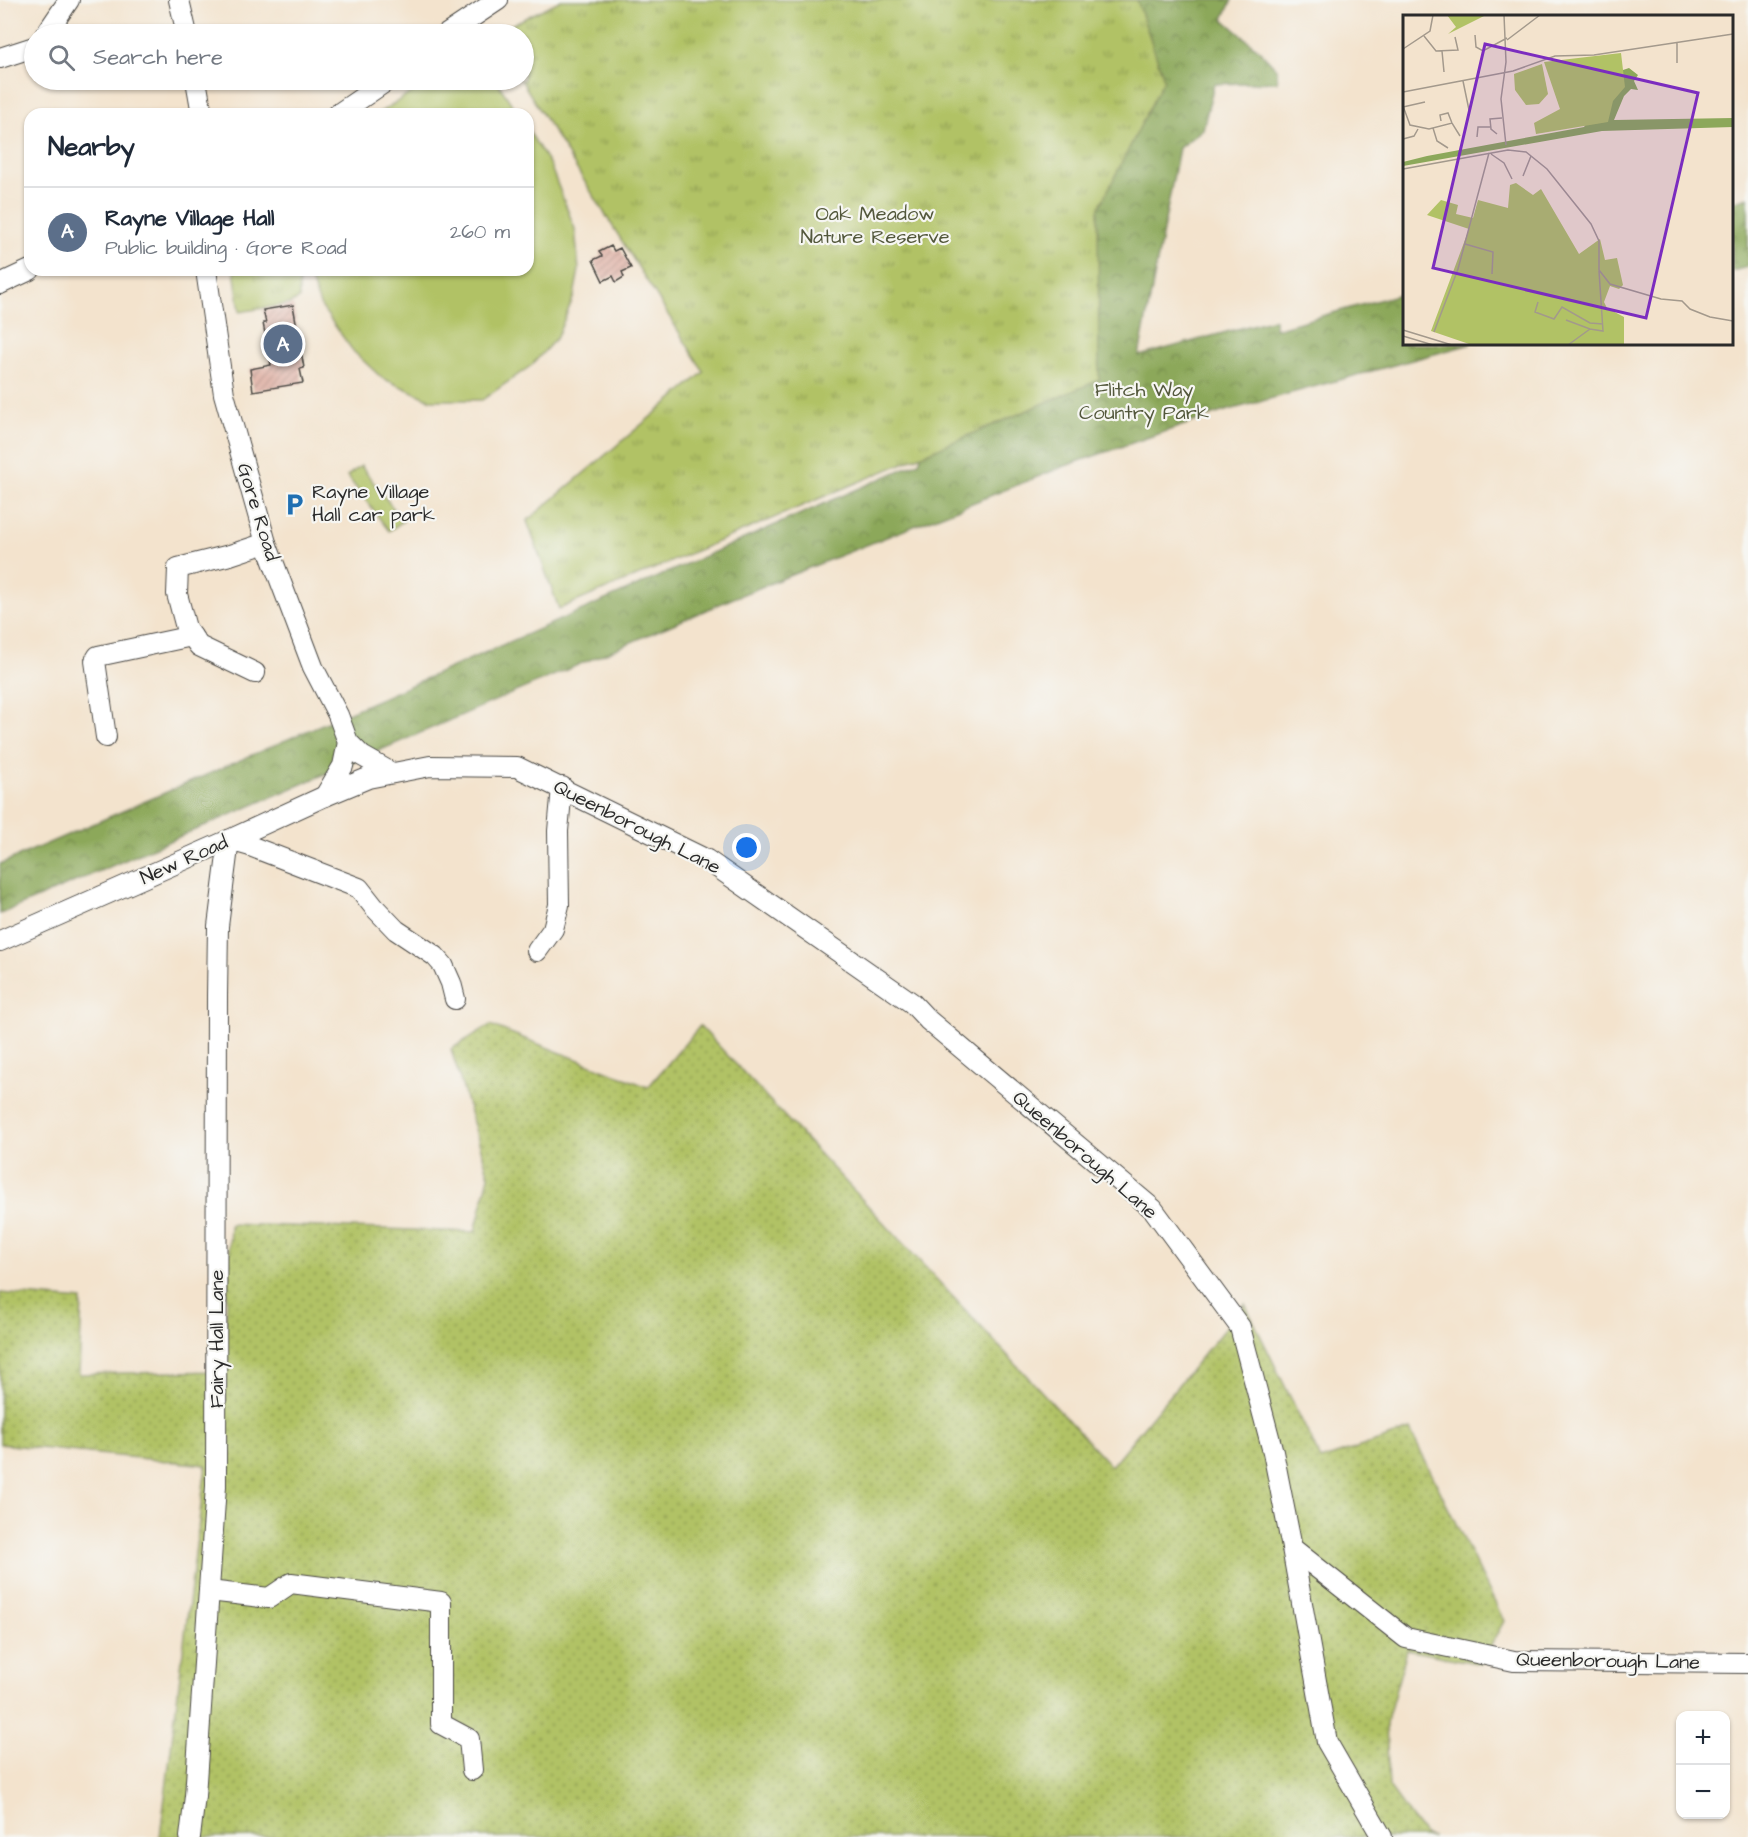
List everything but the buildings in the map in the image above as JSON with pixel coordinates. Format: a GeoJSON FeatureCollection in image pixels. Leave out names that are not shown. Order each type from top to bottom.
{"type":"FeatureCollection","features":[{"type":"Feature","properties":{"kind":"street"},"geometry":{"type":"LineString","coordinates":[[53,24],[69,0]]}},
{"type":"Feature","properties":{"kind":"street"},"geometry":{"type":"LineString","coordinates":[[179,0],[185,24]]}},
{"type":"Feature","properties":{"kind":"street"},"geometry":{"type":"LineString","coordinates":[[462,24],[498,0]]}},
{"type":"Feature","properties":{"kind":"street"},"geometry":{"type":"LineString","coordinates":[[0,58],[24,50]]}},
{"type":"Feature","properties":{"kind":"street"},"geometry":{"type":"LineString","coordinates":[[198,90],[201,108]]}},
{"type":"Feature","properties":{"kind":"street"},"geometry":{"type":"LineString","coordinates":[[347,108],[373,90]]}},
{"type":"Feature","properties":{"kind":"street"},"geometry":{"type":"LineString","coordinates":[[0,284],[24,273]]}},
{"type":"Feature","properties":{"kind":"street","name":"Gore Road"},"geometry":{"type":"LineString","coordinates":[[207,276],[224,394],[266,543],[313,667],[338,715],[348,742]]}},
{"type":"Feature","properties":{"kind":"street"},"geometry":{"type":"LineString","coordinates":[[255,673],[199,646],[186,628],[177,594],[178,568],[266,543]]}},
{"type":"Feature","properties":{"kind":"street"},"geometry":{"type":"LineString","coordinates":[[106,737],[95,661],[98,656],[192,636]]}},
{"type":"Feature","properties":{"kind":"street"},"geometry":{"type":"LineString","coordinates":[[348,742],[362,756],[392,773]]}},
{"type":"Feature","properties":{"kind":"street"},"geometry":{"type":"LineString","coordinates":[[325,796],[344,766],[348,742]]}},
{"type":"Feature","properties":{"kind":"street","name":"Queenborough Lane"},"geometry":{"type":"LineString","coordinates":[[368,778],[430,766],[517,767],[707,860],[912,1003],[928,1020],[1153,1209],[1239,1327],[1273,1452],[1292,1548],[1406,1638],[1514,1661],[1748,1663]]}},
{"type":"Feature","properties":{"kind":"street","name":"New Road"},"geometry":{"type":"LineString","coordinates":[[0,941],[368,778]]}},
{"type":"Feature","properties":{"kind":"street"},"geometry":{"type":"LineString","coordinates":[[537,951],[553,929],[559,905],[558,831],[562,788]]}},
{"type":"Feature","properties":{"kind":"street"},"geometry":{"type":"LineString","coordinates":[[229,840],[359,888],[396,930],[435,956],[443,965],[455,999]]}},
{"type":"Feature","properties":{"kind":"street","name":"Fairy Hall Lane"},"geometry":{"type":"LineString","coordinates":[[190,1837],[196,1785],[216,1486],[218,926],[229,840]]}},
{"type":"Feature","properties":{"kind":"street"},"geometry":{"type":"LineString","coordinates":[[1292,1548],[1327,1742],[1382,1837]]}},
{"type":"Feature","properties":{"kind":"street"},"geometry":{"type":"LineString","coordinates":[[209,1591],[268,1598],[291,1583],[441,1602],[441,1724],[469,1739],[471,1770]]}},
{"type":"Feature","properties":{"kind":"green space","name":"Oak Meadow Nature Reserve"},"geometry":{"type":"Polygon","coordinates":[[[561,0],[1137,0],[1164,79],[1098,210],[1099,380],[559,609],[527,521],[704,372],[527,90],[534,90],[534,24],[513,24],[561,0]]]}},
{"type":"Feature","properties":{"kind":"green space","name":"Flitch Way Country Park"},"geometry":{"type":"Polygon","coordinates":[[[1119,0],[1232,0],[1223,19],[1277,69],[1277,82],[1214,84],[1203,129],[1179,148],[1139,356],[1274,319],[1275,329],[1403,293],[1403,345],[1467,345],[1222,412],[1065,466],[736,597],[0,914],[0,864],[919,462],[932,427],[1119,0]]]}},
{"type":"Feature","properties":{"kind":"green space"},"geometry":{"type":"Polygon","coordinates":[[[416,90],[502,90],[514,108],[387,108],[416,90]]]}},
{"type":"Feature","properties":{"kind":"green space"},"geometry":{"type":"Polygon","coordinates":[[[534,140],[550,165],[575,229],[579,270],[574,296],[557,337],[532,365],[482,400],[431,400],[382,378],[353,351],[320,305],[309,276],[534,276],[534,140]]]}},
{"type":"Feature","properties":{"kind":"green space"},"geometry":{"type":"Polygon","coordinates":[[[1748,197],[1748,267],[1733,271],[1733,202],[1748,197]]]}},
{"type":"Feature","properties":{"kind":"green space"},"geometry":{"type":"Polygon","coordinates":[[[235,276],[299,277],[299,299],[289,304],[240,312],[235,276]]]}},
{"type":"Feature","properties":{"kind":"green space"},"geometry":{"type":"Polygon","coordinates":[[[361,466],[403,521],[389,531],[347,476],[361,466]]]}},
{"type":"Feature","properties":{"kind":"green space"},"geometry":{"type":"Polygon","coordinates":[[[490,1025],[648,1087],[700,1026],[1111,1466],[1245,1304],[1321,1460],[1410,1430],[1504,1621],[1481,1664],[1407,1650],[1386,1724],[1389,1787],[1424,1835],[1433,1837],[160,1837],[206,1465],[0,1444],[0,1293],[82,1300],[79,1374],[224,1371],[230,1224],[475,1232],[489,1176],[451,1049],[490,1025]]]}},
{"type":"Feature","properties":{"kind":"place","name":"Rayne Village Hall"},"geometry":{"type":"Point","coordinates":[283,344]}},
{"type":"Feature","properties":{"kind":"place","name":"Rayne Village Hall car park"},"geometry":{"type":"Point","coordinates":[294,504]}}]}
